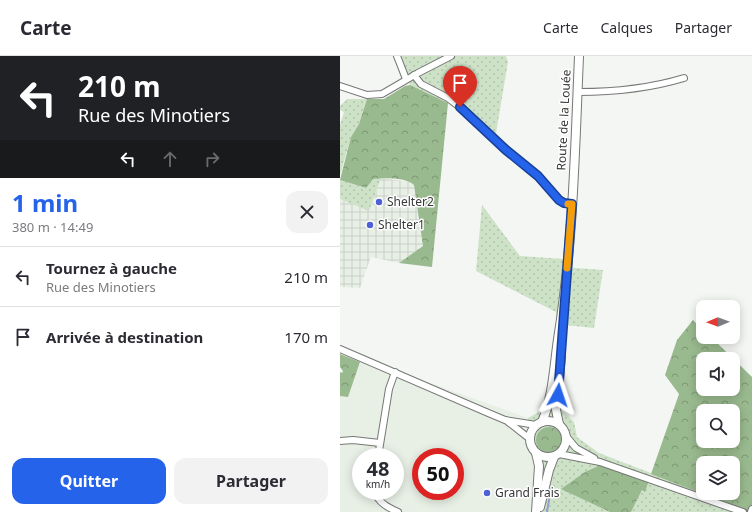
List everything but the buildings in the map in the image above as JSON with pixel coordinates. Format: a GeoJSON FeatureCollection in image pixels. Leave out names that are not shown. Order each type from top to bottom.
{"type":"FeatureCollection","features":[{"type":"Feature","properties":{"kind":"main road","name":"Route de la Louée"},"geometry":{"type":"LineString","coordinates":[[539,424],[550,398],[563,306],[572,204],[579,56]]}},
{"type":"Feature","properties":{"kind":"main road","name":"Route de la Louée"},"geometry":{"type":"LineString","coordinates":[[559,424],[556,410],[562,350],[563,306]]}},
{"type":"Feature","properties":{"kind":"main road"},"geometry":{"type":"LineString","coordinates":[[536,512],[539,466],[536,453],[530,444],[530,438],[539,424],[551,421],[559,424],[566,436],[565,446],[557,455],[548,470],[539,512]]}},
{"type":"Feature","properties":{"kind":"main road"},"geometry":{"type":"LineString","coordinates":[[536,453],[545,458],[557,455]]}},
{"type":"Feature","properties":{"kind":"street"},"geometry":{"type":"LineString","coordinates":[[396,56],[406,79]]}},
{"type":"Feature","properties":{"kind":"street"},"geometry":{"type":"LineString","coordinates":[[340,86],[367,95],[378,95],[389,92],[406,79],[450,56]]}},
{"type":"Feature","properties":{"kind":"street"},"geometry":{"type":"LineString","coordinates":[[414,75],[421,84],[448,98],[460,107],[506,150],[538,176],[559,200],[564,203],[572,204]]}},
{"type":"Feature","properties":{"kind":"street"},"geometry":{"type":"LineString","coordinates":[[578,92],[627,88],[669,82],[684,78]]}},
{"type":"Feature","properties":{"kind":"street"},"geometry":{"type":"LineString","coordinates":[[340,349],[505,420],[530,438]]}},
{"type":"Feature","properties":{"kind":"street"},"geometry":{"type":"LineString","coordinates":[[379,448],[389,389],[395,372]]}},
{"type":"Feature","properties":{"kind":"street"},"geometry":{"type":"LineString","coordinates":[[505,420],[539,424]]}},
{"type":"Feature","properties":{"kind":"street"},"geometry":{"type":"LineString","coordinates":[[566,436],[576,448],[600,462]]}},
{"type":"Feature","properties":{"kind":"street"},"geometry":{"type":"LineString","coordinates":[[340,441],[353,440],[380,443]]}},
{"type":"Feature","properties":{"kind":"street"},"geometry":{"type":"LineString","coordinates":[[557,455],[600,462],[743,512]]}},
{"type":"Feature","properties":{"kind":"street"},"geometry":{"type":"LineString","coordinates":[[378,500],[382,504],[398,512]]}},
{"type":"Feature","properties":{"kind":"shaded area"},"geometry":{"type":"Polygon","coordinates":[[[381,178],[411,182],[414,185],[423,246],[399,263],[371,257],[360,288],[340,287],[340,199],[369,210],[381,178]]]}},
{"type":"Feature","properties":{"kind":"shaded area"},"geometry":{"type":"Polygon","coordinates":[[[363,354],[417,378],[528,418],[527,444],[538,464],[533,512],[340,512],[340,396],[348,396],[363,354]]]}},
{"type":"Feature","properties":{"kind":"green space"},"geometry":{"type":"Polygon","coordinates":[[[401,56],[506,56],[508,62],[496,133],[486,135],[448,103],[410,85],[401,56]]]}},
{"type":"Feature","properties":{"kind":"green space"},"geometry":{"type":"Polygon","coordinates":[[[410,85],[448,103],[432,267],[399,263],[423,246],[414,185],[400,179],[388,178],[373,179],[366,188],[340,180],[351,137],[359,124],[367,99],[384,99],[405,86],[410,85]]]}},
{"type":"Feature","properties":{"kind":"green space"},"geometry":{"type":"Polygon","coordinates":[[[347,99],[367,99],[359,124],[351,137],[340,175],[340,125],[344,112],[340,110],[340,106],[347,99]]]}},
{"type":"Feature","properties":{"kind":"green space"},"geometry":{"type":"Polygon","coordinates":[[[381,178],[369,211],[340,199],[340,180],[365,188],[372,179],[381,178]]]}},
{"type":"Feature","properties":{"kind":"green space"},"geometry":{"type":"Polygon","coordinates":[[[482,205],[520,256],[564,259],[563,267],[603,270],[594,328],[556,324],[556,312],[476,271],[482,205]]]}},
{"type":"Feature","properties":{"kind":"green space"},"geometry":{"type":"Polygon","coordinates":[[[693,320],[696,323],[696,344],[718,344],[726,352],[696,352],[696,396],[740,396],[740,365],[752,377],[752,512],[743,512],[743,509],[719,500],[740,500],[740,456],[696,456],[696,491],[651,474],[679,394],[665,375],[677,340],[693,320]]]}},
{"type":"Feature","properties":{"kind":"green space"},"geometry":{"type":"Polygon","coordinates":[[[340,354],[360,362],[348,397],[340,396],[340,372],[342,373],[343,371],[340,367],[340,354]]]}},
{"type":"Feature","properties":{"kind":"green space"},"geometry":{"type":"Polygon","coordinates":[[[548,396],[574,422],[577,437],[599,453],[696,490],[696,500],[721,500],[744,509],[743,512],[631,512],[642,490],[645,492],[649,482],[562,489],[610,512],[533,512],[538,464],[527,444],[528,418],[537,413],[548,396]]]}},
{"type":"Feature","properties":{"kind":"green space"},"geometry":{"type":"Polygon","coordinates":[[[549,427],[558,431],[562,440],[558,449],[549,453],[540,449],[536,440],[540,431],[549,427]]]}},
{"type":"Feature","properties":{"kind":"green space"},"geometry":{"type":"Polygon","coordinates":[[[603,464],[649,481],[645,492],[642,490],[631,512],[610,512],[561,489],[585,472],[603,464]]]}},
{"type":"Feature","properties":{"kind":"waterway"},"geometry":{"type":"LineString","coordinates":[[547,512],[551,488]]}},
{"type":"Feature","properties":{"kind":"slow traffic"},"geometry":{"type":"LineString","coordinates":[[567,268],[572,204],[568,204]]}},
{"type":"Feature","properties":{"kind":"place","name":"Shelter2"},"geometry":{"type":"Point","coordinates":[379,202]}},
{"type":"Feature","properties":{"kind":"place","name":"Shelter1"},"geometry":{"type":"Point","coordinates":[370,225]}},
{"type":"Feature","properties":{"kind":"place","name":"Grand Frais"},"geometry":{"type":"Point","coordinates":[487,493]}},
{"type":"Feature","properties":{"kind":"route"},"geometry":{"type":"LineString","coordinates":[[460,107],[506,150],[538,176],[559,200],[564,203],[572,204],[563,306],[562,350],[558,395]]}}]}
